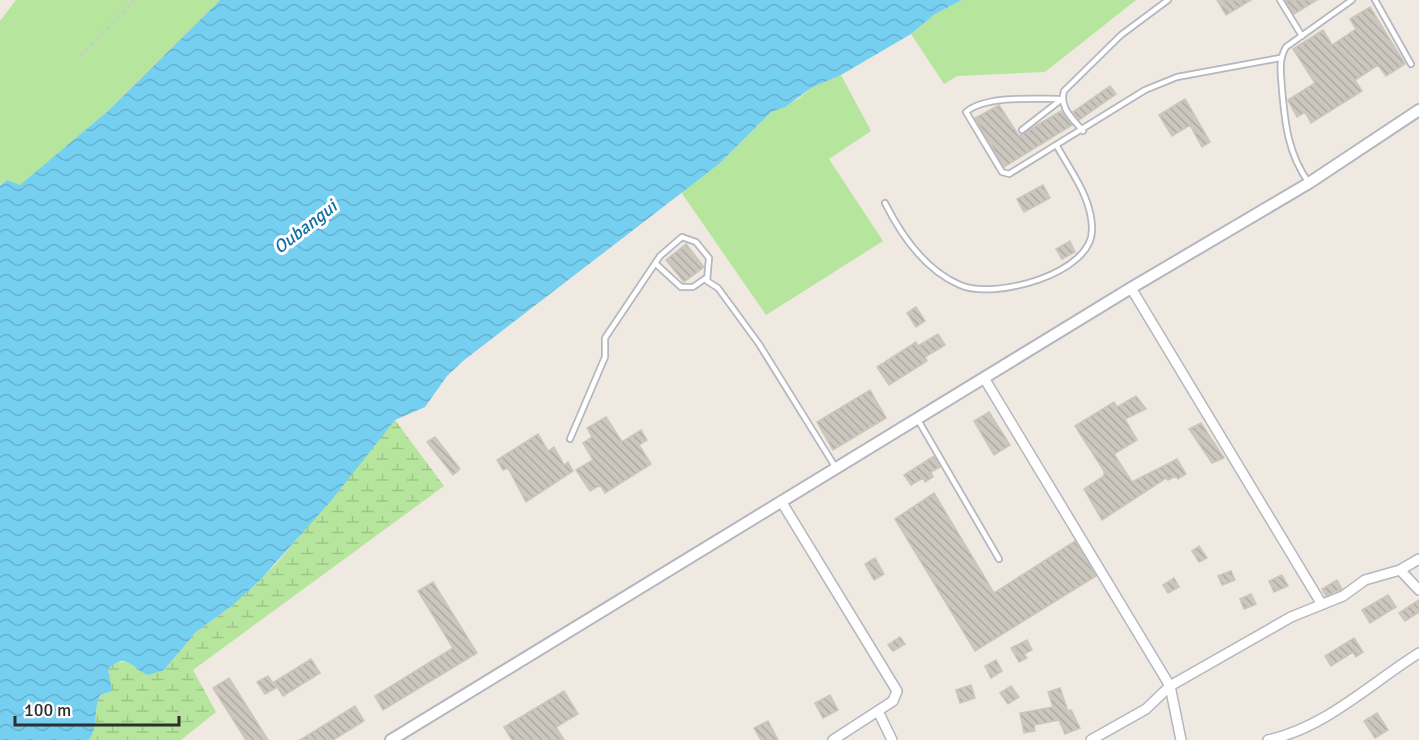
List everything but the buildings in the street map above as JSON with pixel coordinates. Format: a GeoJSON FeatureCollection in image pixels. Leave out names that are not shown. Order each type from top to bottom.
{"type":"FeatureCollection","features":[{"type":"Feature","properties":{"kind":"street"},"geometry":{"type":"LineString","coordinates":[[391,740],[1131,288],[1309,183],[1419,110]]}},
{"type":"Feature","properties":{"kind":"street"},"geometry":{"type":"LineString","coordinates":[[1131,288],[1321,603]]}},
{"type":"Feature","properties":{"kind":"street"},"geometry":{"type":"LineString","coordinates":[[984,378],[1170,686],[1180,740]]}},
{"type":"Feature","properties":{"kind":"street"},"geometry":{"type":"LineString","coordinates":[[781,501],[897,691],[893,701],[833,740]]}},
{"type":"Feature","properties":{"kind":"street"},"geometry":{"type":"LineString","coordinates":[[1091,740],[1146,709],[1170,686],[1321,603],[1343,596],[1365,580],[1400,570],[1419,559]]}},
{"type":"Feature","properties":{"kind":"street"},"geometry":{"type":"LineString","coordinates":[[1400,570],[1419,590]]}},
{"type":"Feature","properties":{"kind":"street"},"geometry":{"type":"LineString","coordinates":[[1268,740],[1284,737],[1328,715],[1419,653]]}},
{"type":"Feature","properties":{"kind":"street"},"geometry":{"type":"LineString","coordinates":[[878,711],[892,740]]}},
{"type":"Feature","properties":{"kind":"lane"},"geometry":{"type":"LineString","coordinates":[[1083,131],[1064,107],[1062,99],[1064,91],[1121,36],[1168,0]]}},
{"type":"Feature","properties":{"kind":"lane"},"geometry":{"type":"LineString","coordinates":[[1280,0],[1302,36]]}},
{"type":"Feature","properties":{"kind":"lane"},"geometry":{"type":"LineString","coordinates":[[1309,183],[1297,166],[1286,132],[1280,58],[1286,47],[1352,0]]}},
{"type":"Feature","properties":{"kind":"lane"},"geometry":{"type":"LineString","coordinates":[[1375,0],[1411,64]]}},
{"type":"Feature","properties":{"kind":"lane"},"geometry":{"type":"LineString","coordinates":[[1062,99],[1007,100],[968,110],[966,115],[1005,174],[1009,174],[1083,131],[1145,90],[1177,76],[1280,58]]}},
{"type":"Feature","properties":{"kind":"lane"},"geometry":{"type":"LineString","coordinates":[[1022,130],[1062,99]]}},
{"type":"Feature","properties":{"kind":"lane"},"geometry":{"type":"LineString","coordinates":[[885,203],[896,226],[926,262],[942,276],[962,286],[984,291],[1013,286],[1065,269],[1087,248],[1092,231],[1090,207],[1057,146]]}},
{"type":"Feature","properties":{"kind":"lane"},"geometry":{"type":"LineString","coordinates":[[570,439],[605,357],[605,338],[660,256],[682,237],[696,242],[709,258],[710,272],[706,278],[693,287],[681,287],[656,264]]}},
{"type":"Feature","properties":{"kind":"lane"},"geometry":{"type":"LineString","coordinates":[[706,278],[718,288],[759,344],[836,468]]}},
{"type":"Feature","properties":{"kind":"lane"},"geometry":{"type":"LineString","coordinates":[[918,420],[999,559]]}},
{"type":"Feature","properties":{"kind":"path"},"geometry":{"type":"LineString","coordinates":[[80,56],[134,0]]}},
{"type":"Feature","properties":{"kind":"green space"},"geometry":{"type":"Polygon","coordinates":[[[16,0],[220,0],[108,111],[20,186],[7,180],[0,186],[0,21],[16,0]]]}},
{"type":"Feature","properties":{"kind":"green space"},"geometry":{"type":"Polygon","coordinates":[[[962,0],[1136,0],[1045,72],[957,76],[944,84],[911,34],[935,14],[962,0]]]}},
{"type":"Feature","properties":{"kind":"green space"},"geometry":{"type":"Polygon","coordinates":[[[841,75],[871,131],[829,159],[883,241],[766,315],[681,192],[719,164],[771,112],[798,99],[811,88],[841,75]]]}},
{"type":"Feature","properties":{"kind":"green space"},"geometry":{"type":"Polygon","coordinates":[[[395,420],[444,486],[193,670],[216,712],[181,740],[89,740],[94,729],[100,695],[111,691],[108,669],[115,663],[129,661],[134,667],[164,670],[196,632],[233,605],[277,563],[395,420]]]}},
{"type":"Feature","properties":{"kind":"water","name":"Oubangui"},"geometry":{"type":"Polygon","coordinates":[[[220,0],[962,0],[935,14],[911,34],[841,75],[811,88],[785,107],[771,112],[719,164],[463,361],[447,376],[425,407],[395,420],[330,502],[261,579],[233,605],[196,632],[164,670],[148,675],[125,661],[120,661],[108,669],[112,691],[100,695],[94,729],[89,740],[0,740],[0,186],[7,180],[20,185],[108,111],[220,0]]]}}]}
